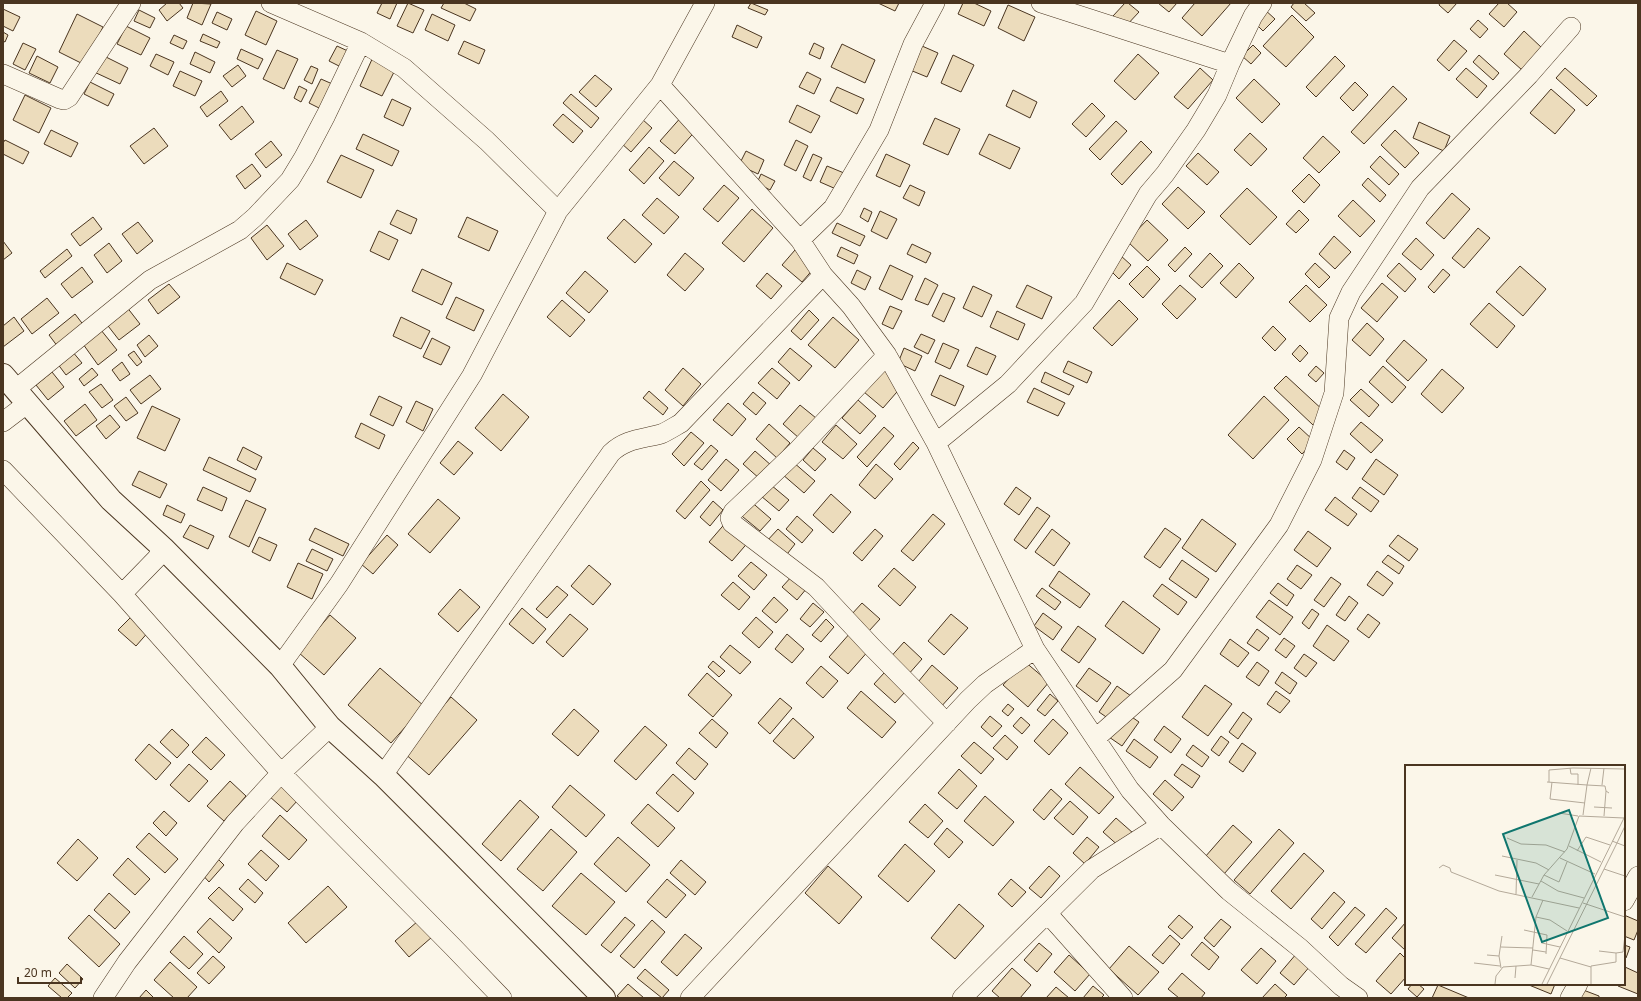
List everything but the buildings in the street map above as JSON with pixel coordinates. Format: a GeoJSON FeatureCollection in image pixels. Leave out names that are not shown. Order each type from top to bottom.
{"type":"FeatureCollection","features":[{"type":"Feature","properties":{"kind":"main road"},"geometry":{"type":"LineString","coordinates":[[13,400],[111,500],[160,553],[280,666],[330,727],[382,775],[604,998]]}},
{"type":"Feature","properties":{"kind":"street"},"geometry":{"type":"LineString","coordinates":[[3,74],[60,99],[64,100],[70,97],[131,3]]}},
{"type":"Feature","properties":{"kind":"street"},"geometry":{"type":"LineString","coordinates":[[271,3],[361,42],[404,68],[487,141],[558,212]]}},
{"type":"Feature","properties":{"kind":"street"},"geometry":{"type":"LineString","coordinates":[[280,666],[339,584],[472,375],[558,212],[660,85],[705,3]]}},
{"type":"Feature","properties":{"kind":"street"},"geometry":{"type":"LineString","coordinates":[[800,240],[833,208],[879,130],[913,44],[935,3]]}},
{"type":"Feature","properties":{"kind":"street"},"geometry":{"type":"LineString","coordinates":[[1041,3],[1230,64]]}},
{"type":"Feature","properties":{"kind":"street"},"geometry":{"type":"LineString","coordinates":[[936,444],[1008,384],[1084,302],[1148,194],[1165,174],[1196,130],[1217,95],[1253,16],[1262,3]]}},
{"type":"Feature","properties":{"kind":"street"},"geometry":{"type":"LineString","coordinates":[[1096,738],[1173,670],[1279,525],[1312,460],[1334,393],[1339,318],[1351,292],[1420,188],[1529,75],[1571,27]]}},
{"type":"Feature","properties":{"kind":"street"},"geometry":{"type":"LineString","coordinates":[[13,400],[150,280],[240,230],[255,217],[290,180],[304,157],[326,116],[361,42]]}},
{"type":"Feature","properties":{"kind":"street"},"geometry":{"type":"LineString","coordinates":[[660,85],[800,240],[823,274],[851,306],[887,354],[936,444],[1035,649],[1130,790],[1161,825],[1229,891],[1300,948],[1341,986],[1358,998]]}},
{"type":"Feature","properties":{"kind":"street"},"geometry":{"type":"LineString","coordinates":[[382,775],[607,456],[619,445],[628,441],[661,433],[681,423],[823,274]]}},
{"type":"Feature","properties":{"kind":"street"},"geometry":{"type":"LineString","coordinates":[[887,354],[795,453],[733,512],[730,518],[732,523],[816,587],[947,723]]}},
{"type":"Feature","properties":{"kind":"street"},"geometry":{"type":"LineString","coordinates":[[3,470],[125,592],[282,772],[502,998]]}},
{"type":"Feature","properties":{"kind":"street"},"geometry":{"type":"LineString","coordinates":[[125,592],[160,553]]}},
{"type":"Feature","properties":{"kind":"street"},"geometry":{"type":"LineString","coordinates":[[690,998],[985,684],[1035,649]]}},
{"type":"Feature","properties":{"kind":"street"},"geometry":{"type":"LineString","coordinates":[[103,998],[126,962],[235,823],[282,772],[330,727]]}},
{"type":"Feature","properties":{"kind":"street"},"geometry":{"type":"LineString","coordinates":[[962,998],[1092,870],[1161,825]]}},
{"type":"Feature","properties":{"kind":"street"},"geometry":{"type":"LineString","coordinates":[[1625,899],[1638,876]]}},
{"type":"Feature","properties":{"kind":"street"},"geometry":{"type":"LineString","coordinates":[[1048,914],[1123,998]]}},
{"type":"Feature","properties":{"kind":"street"},"geometry":{"type":"LineString","coordinates":[[1570,998],[1577,985]]}}]}
